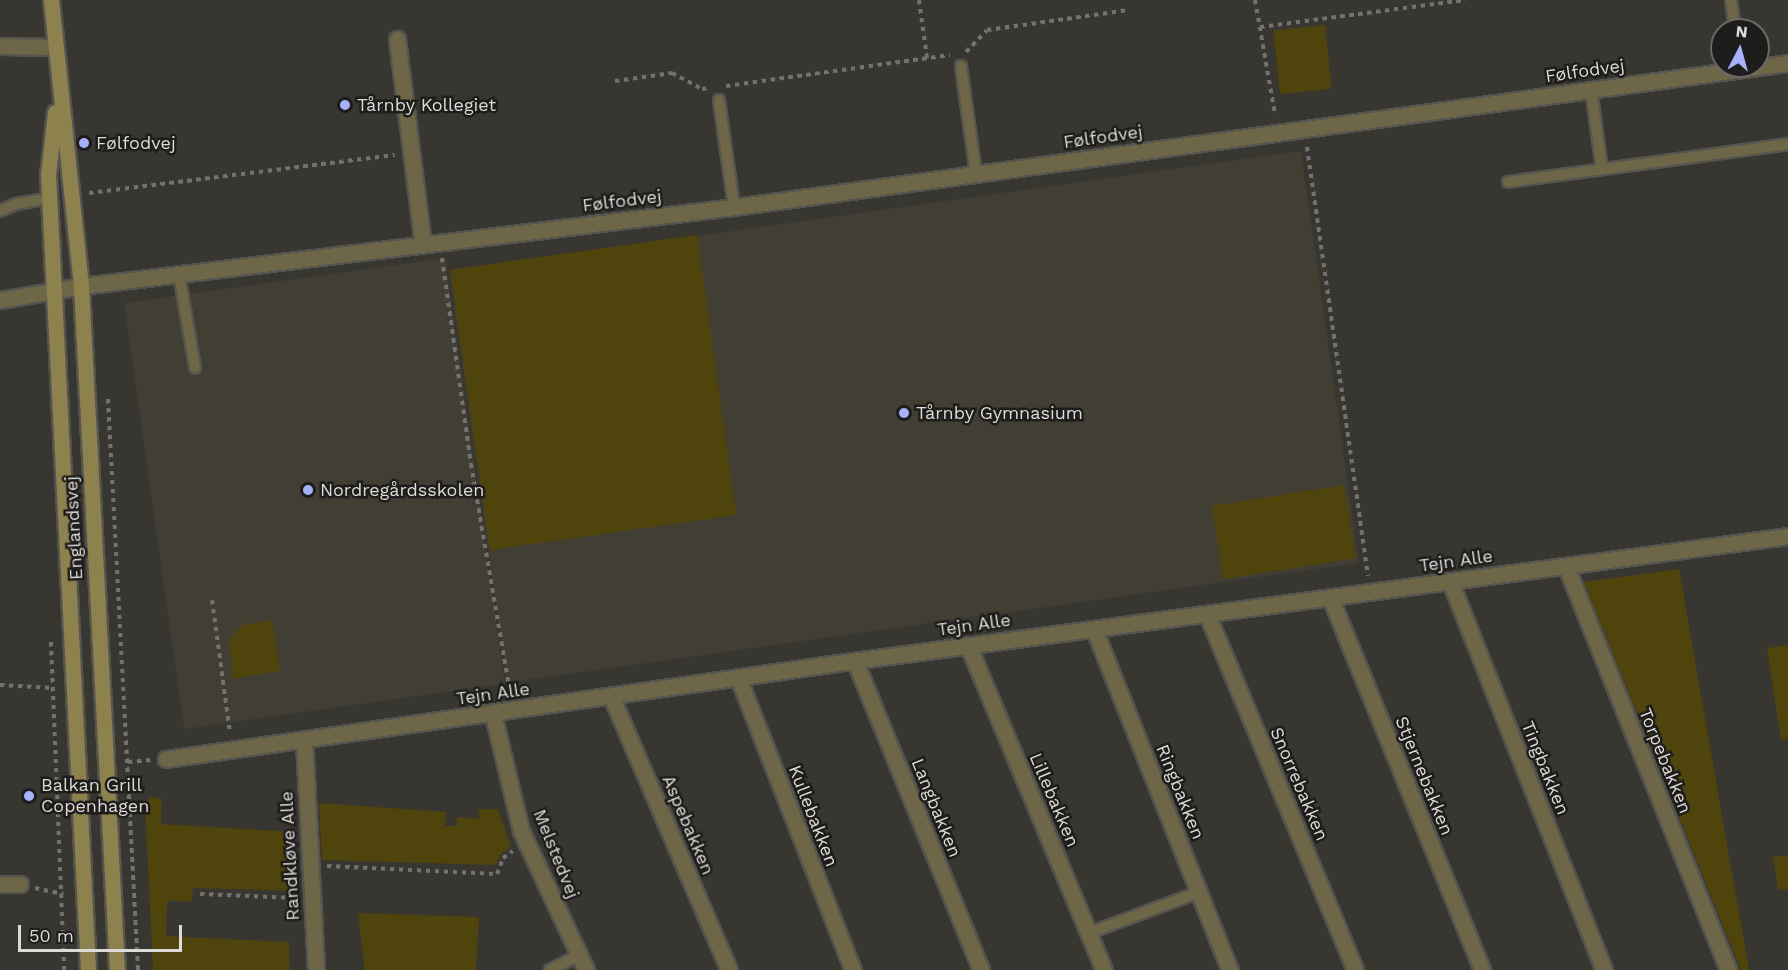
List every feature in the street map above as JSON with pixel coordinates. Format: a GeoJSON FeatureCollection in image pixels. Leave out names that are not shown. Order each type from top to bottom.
{"type":"FeatureCollection","features":[{"type":"Feature","properties":{"kind":"street","name":"Englandsvej"},"geometry":{"type":"LineString","coordinates":[[51,0],[54,47],[81,286],[117,970]]}},
{"type":"Feature","properties":{"kind":"street"},"geometry":{"type":"LineString","coordinates":[[397,39],[423,244]]}},
{"type":"Feature","properties":{"kind":"street"},"geometry":{"type":"LineString","coordinates":[[0,46],[54,47]]}},
{"type":"Feature","properties":{"kind":"street","name":"Følfodvej"},"geometry":{"type":"LineString","coordinates":[[1770,65],[1788,63]]}},
{"type":"Feature","properties":{"kind":"street","name":"Følfodvej"},"geometry":{"type":"LineString","coordinates":[[0,300],[81,286],[734,207],[1710,72]]}},
{"type":"Feature","properties":{"kind":"street","name":"Englandsvej"},"geometry":{"type":"LineString","coordinates":[[58,85],[48,176],[88,970]]}},
{"type":"Feature","properties":{"kind":"street","name":"Tejn Alle"},"geometry":{"type":"LineString","coordinates":[[166,759],[968,645],[1788,537]]}},
{"type":"Feature","properties":{"kind":"street","name":"Torpebakken"},"geometry":{"type":"LineString","coordinates":[[1566,566],[1728,970]]}},
{"type":"Feature","properties":{"kind":"street","name":"Tingbakken"},"geometry":{"type":"LineString","coordinates":[[1450,581],[1604,970]]}},
{"type":"Feature","properties":{"kind":"street","name":"Stjernebakken"},"geometry":{"type":"LineString","coordinates":[[1330,597],[1482,970]]}},
{"type":"Feature","properties":{"kind":"street","name":"Snorrebakken"},"geometry":{"type":"LineString","coordinates":[[1207,614],[1356,970]]}},
{"type":"Feature","properties":{"kind":"street","name":"Ringbakken"},"geometry":{"type":"LineString","coordinates":[[1094,629],[1230,970]]}},
{"type":"Feature","properties":{"kind":"street","name":"Lillebakken"},"geometry":{"type":"LineString","coordinates":[[968,645],[1104,970]]}},
{"type":"Feature","properties":{"kind":"street","name":"Langbakken"},"geometry":{"type":"LineString","coordinates":[[855,661],[981,970]]}},
{"type":"Feature","properties":{"kind":"street","name":"Kullebakken"},"geometry":{"type":"LineString","coordinates":[[738,677],[853,970]]}},
{"type":"Feature","properties":{"kind":"street","name":"Aspebakken"},"geometry":{"type":"LineString","coordinates":[[611,696],[729,970]]}},
{"type":"Feature","properties":{"kind":"street","name":"Melstedvej"},"geometry":{"type":"LineString","coordinates":[[494,714],[526,842],[586,970]]}},
{"type":"Feature","properties":{"kind":"street","name":"Randkløve Alle"},"geometry":{"type":"LineString","coordinates":[[304,740],[316,970]]}},
{"type":"Feature","properties":{"kind":"street"},"geometry":{"type":"LineString","coordinates":[[0,884],[20,884]]}},
{"type":"Feature","properties":{"kind":"lane"},"geometry":{"type":"LineString","coordinates":[[1731,0],[1733,18]]}},
{"type":"Feature","properties":{"kind":"lane"},"geometry":{"type":"LineString","coordinates":[[962,66],[976,174]]}},
{"type":"Feature","properties":{"kind":"lane"},"geometry":{"type":"LineString","coordinates":[[1591,90],[1602,169]]}},
{"type":"Feature","properties":{"kind":"lane"},"geometry":{"type":"LineString","coordinates":[[719,100],[734,207]]}},
{"type":"Feature","properties":{"kind":"lane"},"geometry":{"type":"LineString","coordinates":[[1508,182],[1788,144]]}},
{"type":"Feature","properties":{"kind":"lane"},"geometry":{"type":"LineString","coordinates":[[0,212],[16,204],[49,198]]}},
{"type":"Feature","properties":{"kind":"lane"},"geometry":{"type":"LineString","coordinates":[[179,274],[195,368]]}},
{"type":"Feature","properties":{"kind":"lane"},"geometry":{"type":"LineString","coordinates":[[1089,933],[1199,892]]}},
{"type":"Feature","properties":{"kind":"lane"},"geometry":{"type":"LineString","coordinates":[[550,970],[579,955]]}},
{"type":"Feature","properties":{"kind":"path"},"geometry":{"type":"LineString","coordinates":[[919,0],[927,58]]}},
{"type":"Feature","properties":{"kind":"path"},"geometry":{"type":"LineString","coordinates":[[1255,0],[1278,132]]}},
{"type":"Feature","properties":{"kind":"path"},"geometry":{"type":"LineString","coordinates":[[1260,27],[1464,0]]}},
{"type":"Feature","properties":{"kind":"path"},"geometry":{"type":"LineString","coordinates":[[615,81],[672,73],[702,89],[927,58],[966,52],[987,30],[1129,10]]}},
{"type":"Feature","properties":{"kind":"path"},"geometry":{"type":"LineString","coordinates":[[1304,129],[1370,592]]}},
{"type":"Feature","properties":{"kind":"path"},"geometry":{"type":"LineString","coordinates":[[71,195],[411,153]]}},
{"type":"Feature","properties":{"kind":"path"},"geometry":{"type":"LineString","coordinates":[[440,242],[471,464],[513,711]]}},
{"type":"Feature","properties":{"kind":"path"},"geometry":{"type":"LineString","coordinates":[[107,393],[129,762],[138,970]]}},
{"type":"Feature","properties":{"kind":"path"},"geometry":{"type":"LineString","coordinates":[[212,600],[233,750]]}},
{"type":"Feature","properties":{"kind":"path"},"geometry":{"type":"LineString","coordinates":[[0,685],[52,688]]}},
{"type":"Feature","properties":{"kind":"path"},"geometry":{"type":"LineString","coordinates":[[106,763],[166,759]]}},
{"type":"Feature","properties":{"kind":"path"},"geometry":{"type":"LineString","coordinates":[[309,865],[497,874],[503,858],[526,842]]}},
{"type":"Feature","properties":{"kind":"path"},"geometry":{"type":"LineString","coordinates":[[20,884],[61,894],[84,893]]}},
{"type":"Feature","properties":{"kind":"path"},"geometry":{"type":"LineString","coordinates":[[200,894],[311,898]]}},
{"type":"Feature","properties":{"kind":"shaded area"},"geometry":{"type":"Polygon","coordinates":[[[1325,25],[1332,89],[1280,94],[1273,30],[1325,25]]]}},
{"type":"Feature","properties":{"kind":"shaded area","name":"Tårnby Gymnasium"},"geometry":{"type":"Polygon","coordinates":[[[1301,151],[1359,563],[507,683],[449,271],[1301,151]]]}},
{"type":"Feature","properties":{"kind":"shaded area"},"geometry":{"type":"Polygon","coordinates":[[[697,235],[736,515],[490,550],[450,270],[697,235]]]}},
{"type":"Feature","properties":{"kind":"shaded area","name":"Nordregårdsskolen"},"geometry":{"type":"Polygon","coordinates":[[[445,258],[505,684],[184,729],[124,303],[445,258]]]}},
{"type":"Feature","properties":{"kind":"shaded area"},"geometry":{"type":"Polygon","coordinates":[[[1344,485],[1356,558],[1223,579],[1212,506],[1344,485]]]}},
{"type":"Feature","properties":{"kind":"shaded area"},"geometry":{"type":"Polygon","coordinates":[[[1679,569],[1749,970],[1741,970],[1584,582],[1679,569]]]}},
{"type":"Feature","properties":{"kind":"shaded area"},"geometry":{"type":"Polygon","coordinates":[[[272,620],[280,671],[233,679],[229,640],[243,625],[272,620]]]}},
{"type":"Feature","properties":{"kind":"shaded area"},"geometry":{"type":"Polygon","coordinates":[[[1788,645],[1788,739],[1781,740],[1767,648],[1788,645]]]}},
{"type":"Feature","properties":{"kind":"shaded area"},"geometry":{"type":"Polygon","coordinates":[[[150,797],[162,799],[161,824],[293,832],[295,891],[193,888],[192,901],[167,901],[166,936],[289,942],[290,970],[153,970],[145,804],[150,797]]]}},
{"type":"Feature","properties":{"kind":"shaded area"},"geometry":{"type":"Polygon","coordinates":[[[319,803],[446,812],[445,826],[456,826],[457,817],[479,819],[478,809],[498,809],[511,847],[500,855],[496,865],[322,860],[319,803]]]}},
{"type":"Feature","properties":{"kind":"shaded area"},"geometry":{"type":"Polygon","coordinates":[[[1788,855],[1788,889],[1778,890],[1773,857],[1788,855]]]}},
{"type":"Feature","properties":{"kind":"shaded area"},"geometry":{"type":"Polygon","coordinates":[[[358,913],[479,917],[476,970],[365,970],[358,913]]]}},
{"type":"Feature","properties":{"kind":"place","name":"Tårnby Kollegiet"},"geometry":{"type":"Point","coordinates":[345,105]}},
{"type":"Feature","properties":{"kind":"place","name":"Følfodvej"},"geometry":{"type":"Point","coordinates":[84,143]}},
{"type":"Feature","properties":{"kind":"place","name":"Tårnby Gymnasium"},"geometry":{"type":"Point","coordinates":[904,413]}},
{"type":"Feature","properties":{"kind":"place","name":"Nordregårdsskolen"},"geometry":{"type":"Point","coordinates":[308,490]}},
{"type":"Feature","properties":{"kind":"place","name":"Balkan Grill Copenhagen"},"geometry":{"type":"Point","coordinates":[29,796]}}]}
